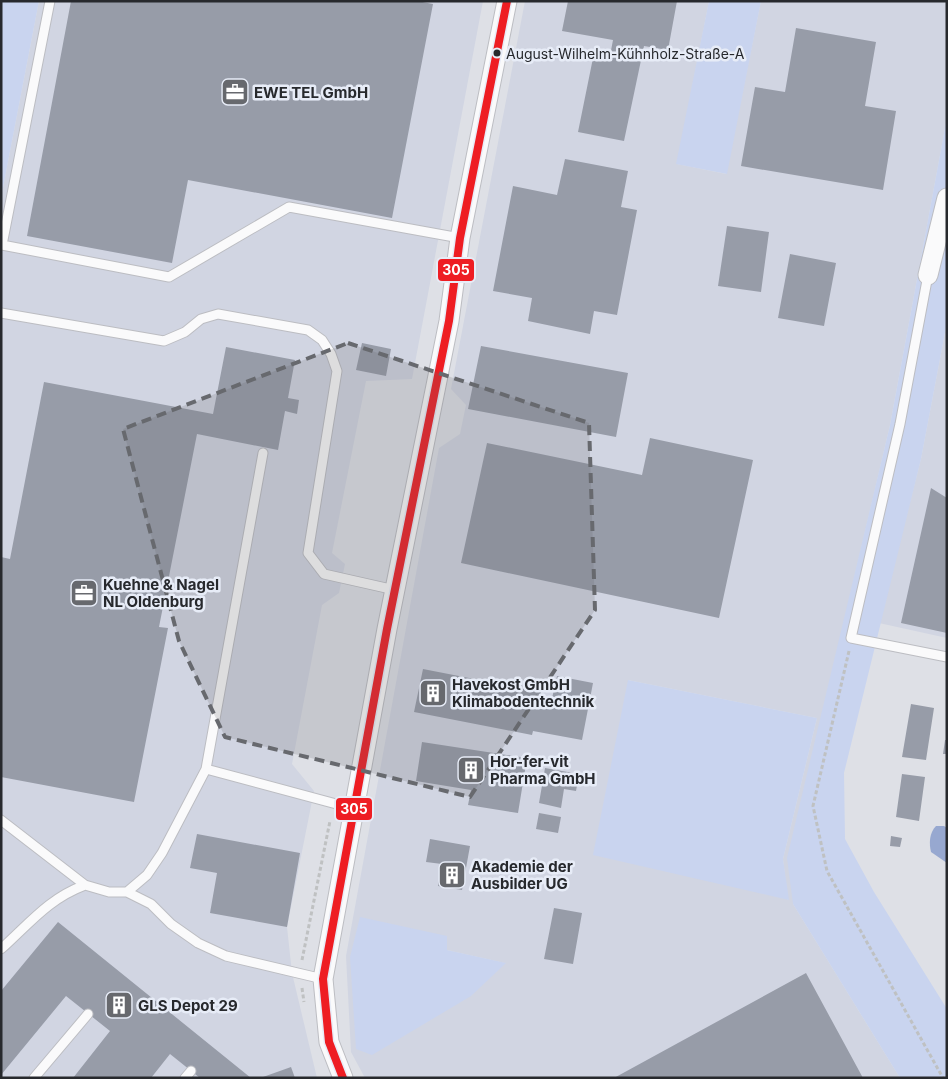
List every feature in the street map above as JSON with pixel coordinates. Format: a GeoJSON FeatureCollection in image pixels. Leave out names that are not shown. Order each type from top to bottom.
{"type":"FeatureCollection","features":[{"type":"Feature","properties":{"kind":"street"},"geometry":{"type":"LineString","coordinates":[[343,1078],[329,1042],[323,979],[395,590],[449,321],[460,238],[507,1]]}},
{"type":"Feature","properties":{"kind":"street"},"geometry":{"type":"LineString","coordinates":[[928,275],[947,198]]}},
{"type":"Feature","properties":{"kind":"lane"},"geometry":{"type":"LineString","coordinates":[[50,1],[2,245],[169,277],[289,208],[460,238]]}},
{"type":"Feature","properties":{"kind":"lane"},"geometry":{"type":"LineString","coordinates":[[928,275],[900,424],[852,638],[947,657]]}},
{"type":"Feature","properties":{"kind":"lane"},"geometry":{"type":"LineString","coordinates":[[1,313],[164,341],[185,332],[201,319],[218,314],[308,330],[322,340],[331,354],[337,370],[308,553],[324,574],[395,590]]}},
{"type":"Feature","properties":{"kind":"lane"},"geometry":{"type":"LineString","coordinates":[[127,892],[147,875],[162,853],[206,768],[263,453]]}},
{"type":"Feature","properties":{"kind":"lane"},"geometry":{"type":"LineString","coordinates":[[206,768],[355,809]]}},
{"type":"Feature","properties":{"kind":"lane"},"geometry":{"type":"LineString","coordinates":[[1,820],[85,886],[109,892],[127,892],[151,904],[170,924],[198,943],[226,956],[323,979]]}},
{"type":"Feature","properties":{"kind":"lane"},"geometry":{"type":"LineString","coordinates":[[1,949],[43,909],[64,893],[85,886]]}},
{"type":"Feature","properties":{"kind":"lane"},"geometry":{"type":"LineString","coordinates":[[34,1078],[88,1014]]}},
{"type":"Feature","properties":{"kind":"path"},"geometry":{"type":"LineString","coordinates":[[852,638],[813,806],[827,871],[944,1078]]}},
{"type":"Feature","properties":{"kind":"highlighted area"},"geometry":{"type":"Polygon","coordinates":[[[348,343],[589,423],[595,610],[470,797],[225,737],[179,641],[123,429],[348,343]]]}},
{"type":"Feature","properties":{"kind":"shaded area"},"geometry":{"type":"Polygon","coordinates":[[[1,1],[39,1],[1,198],[1,1]]]}},
{"type":"Feature","properties":{"kind":"shaded area"},"geometry":{"type":"Polygon","coordinates":[[[39,1],[483,1],[412,379],[366,381],[332,553],[345,564],[339,593],[322,605],[292,764],[314,791],[287,927],[292,973],[317,1078],[1,1078],[1,198],[39,1]]]}},
{"type":"Feature","properties":{"kind":"shaded area"},"geometry":{"type":"Polygon","coordinates":[[[525,1],[709,1],[677,164],[726,174],[761,1],[947,2],[947,117],[890,425],[822,715],[793,904],[900,1078],[365,1078],[351,1052],[346,956],[439,448],[460,434],[466,405],[451,389],[525,1]],[[628,680],[788,900],[783,859],[817,718],[628,680]],[[446,936],[350,957],[505,963],[447,950],[446,936]]]}},
{"type":"Feature","properties":{"kind":"shaded area"},"geometry":{"type":"Polygon","coordinates":[[[709,1],[761,1],[727,174],[676,164],[709,1]]]}},
{"type":"Feature","properties":{"kind":"shaded area"},"geometry":{"type":"Polygon","coordinates":[[[947,117],[947,322],[921,459],[844,773],[845,839],[874,892],[947,1009],[947,1078],[900,1078],[793,904],[787,858],[890,425],[947,117]]]}},
{"type":"Feature","properties":{"kind":"shaded area"},"geometry":{"type":"Polygon","coordinates":[[[947,322],[947,638],[879,623],[921,459],[947,322]]]}},
{"type":"Feature","properties":{"kind":"shaded area"},"geometry":{"type":"Polygon","coordinates":[[[628,680],[817,718],[783,859],[789,900],[593,855],[628,680]]]}},
{"type":"Feature","properties":{"kind":"shaded area"},"geometry":{"type":"Polygon","coordinates":[[[936,826],[947,828],[947,863],[931,852],[930,839],[936,826]]]}},
{"type":"Feature","properties":{"kind":"shaded area"},"geometry":{"type":"Polygon","coordinates":[[[360,917],[447,936],[447,950],[506,963],[471,996],[372,1055],[356,1049],[350,957],[360,917]]]}},
{"type":"Feature","properties":{"kind":"building","name":"EWE TEL GmbH"},"geometry":{"type":"Polygon","coordinates":[[[71,1],[417,1],[433,4],[392,218],[188,180],[172,263],[27,236],[71,1]]]}},
{"type":"Feature","properties":{"kind":"building"},"geometry":{"type":"Polygon","coordinates":[[[568,1],[677,1],[668,50],[644,46],[624,141],[578,132],[593,58],[609,61],[613,40],[562,31],[568,1]]]}},
{"type":"Feature","properties":{"kind":"building"},"geometry":{"type":"Polygon","coordinates":[[[796,28],[876,42],[865,106],[896,111],[883,190],[741,166],[755,87],[785,92],[796,28]]]}},
{"type":"Feature","properties":{"kind":"building"},"geometry":{"type":"Polygon","coordinates":[[[565,159],[628,171],[621,207],[637,210],[617,315],[594,311],[590,334],[528,321],[532,298],[493,291],[513,186],[557,195],[565,159]]]}},
{"type":"Feature","properties":{"kind":"building"},"geometry":{"type":"Polygon","coordinates":[[[727,226],[769,232],[761,292],[718,286],[727,226]]]}},
{"type":"Feature","properties":{"kind":"building"},"geometry":{"type":"Polygon","coordinates":[[[790,254],[836,263],[824,326],[778,318],[790,254]]]}},
{"type":"Feature","properties":{"kind":"building"},"geometry":{"type":"Polygon","coordinates":[[[362,343],[391,349],[386,376],[356,370],[362,343]]]}},
{"type":"Feature","properties":{"kind":"building"},"geometry":{"type":"Polygon","coordinates":[[[481,346],[628,373],[616,437],[468,409],[481,346]]]}},
{"type":"Feature","properties":{"kind":"building","name":"Kuehne & Nagel NL Oldenburg"},"geometry":{"type":"Polygon","coordinates":[[[226,347],[295,360],[288,398],[299,400],[297,414],[285,411],[278,450],[197,434],[159,627],[168,628],[134,802],[1,777],[1,557],[10,559],[44,382],[213,414],[226,347]]]}},
{"type":"Feature","properties":{"kind":"building"},"geometry":{"type":"Polygon","coordinates":[[[650,438],[753,460],[719,618],[461,563],[487,443],[642,475],[650,438]]]}},
{"type":"Feature","properties":{"kind":"building"},"geometry":{"type":"Polygon","coordinates":[[[931,488],[947,498],[947,633],[901,623],[931,488]]]}},
{"type":"Feature","properties":{"kind":"building"},"geometry":{"type":"Polygon","coordinates":[[[423,669],[541,692],[539,701],[551,703],[557,676],[593,683],[582,740],[533,731],[532,735],[414,712],[423,669]]]}},
{"type":"Feature","properties":{"kind":"building"},"geometry":{"type":"Polygon","coordinates":[[[911,704],[934,708],[926,760],[902,757],[911,704]]]}},
{"type":"Feature","properties":{"kind":"building"},"geometry":{"type":"Polygon","coordinates":[[[945,740],[947,740],[947,754],[943,754],[945,740]]]}},
{"type":"Feature","properties":{"kind":"building","name":"Hor-fer-vit Pharma GmbH"},"geometry":{"type":"Polygon","coordinates":[[[422,742],[527,758],[518,813],[468,805],[471,790],[416,781],[422,742]]]}},
{"type":"Feature","properties":{"kind":"building"},"geometry":{"type":"Polygon","coordinates":[[[545,768],[579,774],[576,791],[564,789],[561,808],[539,803],[545,768]]]}},
{"type":"Feature","properties":{"kind":"building"},"geometry":{"type":"Polygon","coordinates":[[[902,774],[925,777],[919,821],[896,817],[902,774]]]}},
{"type":"Feature","properties":{"kind":"building"},"geometry":{"type":"Polygon","coordinates":[[[539,813],[561,817],[558,833],[536,829],[539,813]]]}},
{"type":"Feature","properties":{"kind":"building"},"geometry":{"type":"Polygon","coordinates":[[[197,834],[300,853],[287,927],[210,913],[217,873],[190,868],[197,834]]]}},
{"type":"Feature","properties":{"kind":"building"},"geometry":{"type":"Polygon","coordinates":[[[891,836],[902,838],[900,847],[890,846],[891,836]]]}},
{"type":"Feature","properties":{"kind":"building","name":"Akademie der Ausbilder UG"},"geometry":{"type":"Polygon","coordinates":[[[430,839],[470,846],[462,890],[438,886],[442,864],[426,862],[430,839]]]}},
{"type":"Feature","properties":{"kind":"building"},"geometry":{"type":"Polygon","coordinates":[[[554,908],[582,913],[573,964],[544,959],[554,908]]]}},
{"type":"Feature","properties":{"kind":"building","name":"GLS Depot 29"},"geometry":{"type":"Polygon","coordinates":[[[58,922],[251,1078],[200,1078],[170,1054],[151,1078],[73,1078],[110,1031],[66,996],[1,1075],[1,991],[58,922]]]}},
{"type":"Feature","properties":{"kind":"building"},"geometry":{"type":"Polygon","coordinates":[[[806,973],[863,1078],[614,1078],[806,973]]]}},
{"type":"Feature","properties":{"kind":"building"},"geometry":{"type":"Polygon","coordinates":[[[291,1067],[295,1078],[263,1078],[263,1077],[291,1067]]]}},
{"type":"Feature","properties":{"kind":"transit line","name":"305"},"geometry":{"type":"LineString","coordinates":[[343,1078],[329,1042],[323,979],[387,629],[449,321],[460,238],[507,1]]}},
{"type":"Feature","properties":{"kind":"place","name":"August-Wilhelm-Kühnholz-Straße-A"},"geometry":{"type":"Point","coordinates":[497,53]}},
{"type":"Feature","properties":{"kind":"place","name":"EWE TEL GmbH"},"geometry":{"type":"Point","coordinates":[235,92]}},
{"type":"Feature","properties":{"kind":"place","name":"Kuehne & Nagel NL Oldenburg"},"geometry":{"type":"Point","coordinates":[84,593]}},
{"type":"Feature","properties":{"kind":"place","name":"Havekost GmbH Klimabodentechnik"},"geometry":{"type":"Point","coordinates":[433,693]}},
{"type":"Feature","properties":{"kind":"place","name":"Hor-fer-vit Pharma GmbH"},"geometry":{"type":"Point","coordinates":[471,770]}},
{"type":"Feature","properties":{"kind":"place","name":"Akademie der Ausbilder UG"},"geometry":{"type":"Point","coordinates":[452,875]}},
{"type":"Feature","properties":{"kind":"place","name":"GLS Depot 29"},"geometry":{"type":"Point","coordinates":[119,1005]}}]}
